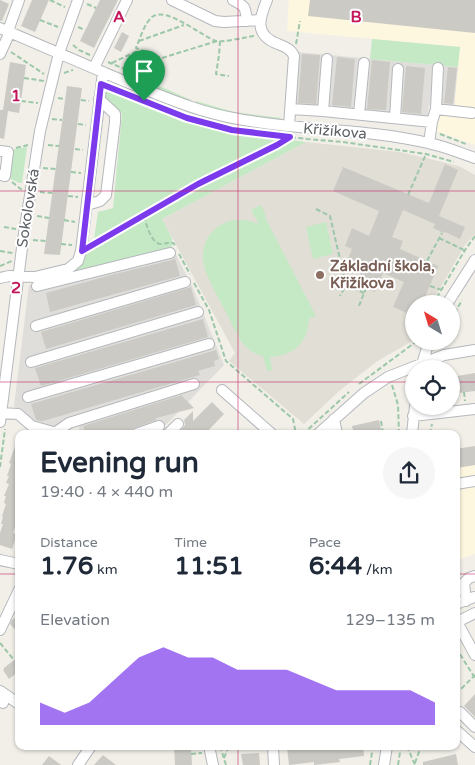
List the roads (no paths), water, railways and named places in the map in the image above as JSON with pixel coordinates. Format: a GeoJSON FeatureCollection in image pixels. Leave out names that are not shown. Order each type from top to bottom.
{"type":"FeatureCollection","features":[{"type":"Feature","properties":{"kind":"street"},"geometry":{"type":"LineString","coordinates":[[1,51],[6,30],[19,0]]}},
{"type":"Feature","properties":{"kind":"street"},"geometry":{"type":"LineString","coordinates":[[0,278],[9,276],[35,277],[68,269],[78,260],[82,251],[101,84],[99,58],[127,0]]}},
{"type":"Feature","properties":{"kind":"street"},"geometry":{"type":"LineString","coordinates":[[172,0],[215,21],[260,20]]}},
{"type":"Feature","properties":{"kind":"street"},"geometry":{"type":"LineString","coordinates":[[233,0],[243,6],[247,20]]}},
{"type":"Feature","properties":{"kind":"street"},"geometry":{"type":"LineString","coordinates":[[267,0],[260,20],[264,35],[273,42],[289,49],[294,56],[289,132]]}},
{"type":"Feature","properties":{"kind":"street","name":"Sokolovská"},"geometry":{"type":"LineString","coordinates":[[1,417],[2,389],[40,131],[59,53],[81,2]]}},
{"type":"Feature","properties":{"kind":"street","name":"Křižíkova"},"geometry":{"type":"LineString","coordinates":[[6,30],[191,107],[289,132],[381,135],[429,143],[475,158]]}},
{"type":"Feature","properties":{"kind":"street"},"geometry":{"type":"LineString","coordinates":[[323,111],[327,59]]}},
{"type":"Feature","properties":{"kind":"street"},"geometry":{"type":"LineString","coordinates":[[360,114],[364,63]]}},
{"type":"Feature","properties":{"kind":"street"},"geometry":{"type":"LineString","coordinates":[[429,143],[436,109],[438,68]]}},
{"type":"Feature","properties":{"kind":"street"},"geometry":{"type":"LineString","coordinates":[[395,118],[398,69]]}},
{"type":"Feature","properties":{"kind":"street"},"geometry":{"type":"LineString","coordinates":[[87,205],[100,201],[106,196],[115,122],[114,114],[99,99]]}},
{"type":"Feature","properties":{"kind":"street"},"geometry":{"type":"LineString","coordinates":[[290,109],[432,122]]}},
{"type":"Feature","properties":{"kind":"street"},"geometry":{"type":"LineString","coordinates":[[436,109],[472,113]]}},
{"type":"Feature","properties":{"kind":"street"},"geometry":{"type":"LineString","coordinates":[[2,175],[4,152]]}},
{"type":"Feature","properties":{"kind":"street"},"geometry":{"type":"LineString","coordinates":[[37,286],[170,253]]}},
{"type":"Feature","properties":{"kind":"street"},"geometry":{"type":"LineString","coordinates":[[454,295],[471,274],[475,260]]}},
{"type":"Feature","properties":{"kind":"street"},"geometry":{"type":"LineString","coordinates":[[36,326],[185,282]]}},
{"type":"Feature","properties":{"kind":"street"},"geometry":{"type":"LineString","coordinates":[[31,362],[198,312]]}},
{"type":"Feature","properties":{"kind":"street"},"geometry":{"type":"LineString","coordinates":[[0,340],[10,332]]}},
{"type":"Feature","properties":{"kind":"street"},"geometry":{"type":"LineString","coordinates":[[28,397],[209,344]]}},
{"type":"Feature","properties":{"kind":"street"},"geometry":{"type":"LineString","coordinates":[[434,360],[444,355],[475,350]]}},
{"type":"Feature","properties":{"kind":"street"},"geometry":{"type":"LineString","coordinates":[[322,430],[364,393],[388,378],[405,372]]}},
{"type":"Feature","properties":{"kind":"street"},"geometry":{"type":"LineString","coordinates":[[61,430],[69,423],[194,384]]}},
{"type":"Feature","properties":{"kind":"street"},"geometry":{"type":"LineString","coordinates":[[222,390],[267,430]]}},
{"type":"Feature","properties":{"kind":"street"},"geometry":{"type":"LineString","coordinates":[[460,409],[475,409]]}},
{"type":"Feature","properties":{"kind":"street"},"geometry":{"type":"LineString","coordinates":[[1,417],[18,414],[32,426],[47,430]]}},
{"type":"Feature","properties":{"kind":"street"},"geometry":{"type":"LineString","coordinates":[[412,430],[414,415]]}},
{"type":"Feature","properties":{"kind":"street"},"geometry":{"type":"LineString","coordinates":[[334,419],[336,430]]}},
{"type":"Feature","properties":{"kind":"street"},"geometry":{"type":"LineString","coordinates":[[172,430],[178,424]]}},
{"type":"Feature","properties":{"kind":"street"},"geometry":{"type":"LineString","coordinates":[[148,430],[159,426]]}},
{"type":"Feature","properties":{"kind":"street"},"geometry":{"type":"LineString","coordinates":[[460,483],[475,481]]}},
{"type":"Feature","properties":{"kind":"street"},"geometry":{"type":"LineString","coordinates":[[0,560],[15,563]]}},
{"type":"Feature","properties":{"kind":"street"},"geometry":{"type":"LineString","coordinates":[[465,601],[464,583],[469,578],[475,576]]}},
{"type":"Feature","properties":{"kind":"street"},"geometry":{"type":"LineString","coordinates":[[0,630],[15,598]]}},
{"type":"Feature","properties":{"kind":"street"},"geometry":{"type":"LineString","coordinates":[[460,620],[475,613]]}},
{"type":"Feature","properties":{"kind":"street"},"geometry":{"type":"LineString","coordinates":[[460,627],[475,655]]}},
{"type":"Feature","properties":{"kind":"street"},"geometry":{"type":"LineString","coordinates":[[0,691],[15,701]]}},
{"type":"Feature","properties":{"kind":"street"},"geometry":{"type":"LineString","coordinates":[[460,712],[475,726]]}},
{"type":"Feature","properties":{"kind":"street"},"geometry":{"type":"LineString","coordinates":[[460,734],[475,747]]}},
{"type":"Feature","properties":{"kind":"street"},"geometry":{"type":"LineString","coordinates":[[78,765],[86,750]]}},
{"type":"Feature","properties":{"kind":"street"},"geometry":{"type":"LineString","coordinates":[[207,750],[213,765]]}},
{"type":"Feature","properties":{"kind":"street"},"geometry":{"type":"LineString","coordinates":[[273,750],[274,765]]}},
{"type":"Feature","properties":{"kind":"street"},"geometry":{"type":"LineString","coordinates":[[384,765],[386,750]]}},
{"type":"Feature","properties":{"kind":"place","name":"Základní škola, Křižíkova"},"geometry":{"type":"Point","coordinates":[320,275]}}]}
